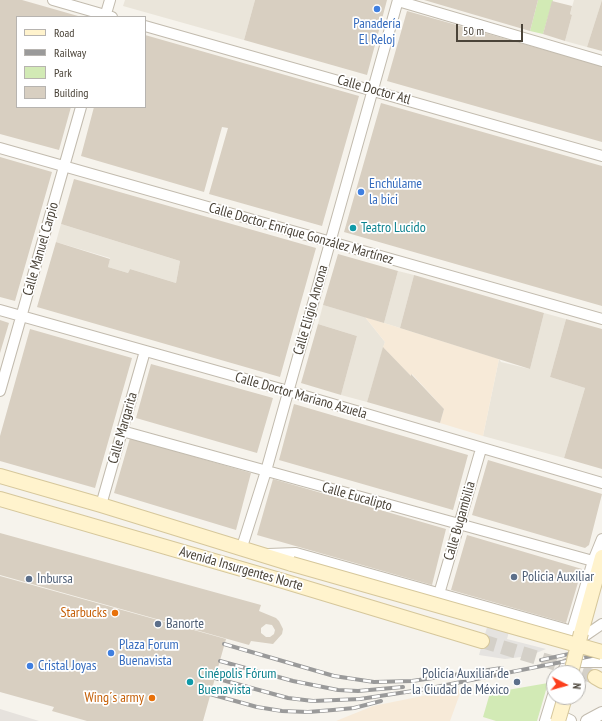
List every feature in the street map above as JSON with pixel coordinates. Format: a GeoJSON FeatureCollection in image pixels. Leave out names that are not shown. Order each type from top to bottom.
{"type":"FeatureCollection","features":[{"type":"Feature","properties":{"kind":"main road","name":"Avenida Insurgentes Norte"},"geometry":{"type":"LineString","coordinates":[[0,476],[101,505],[241,550],[602,652]]}},
{"type":"Feature","properties":{"kind":"main road","name":"Avenida Insurgentes Norte"},"geometry":{"type":"LineString","coordinates":[[0,500],[276,579],[482,641]]}},
{"type":"Feature","properties":{"kind":"main road"},"geometry":{"type":"LineString","coordinates":[[573,665],[597,559]]}},
{"type":"Feature","properties":{"kind":"main road"},"geometry":{"type":"LineString","coordinates":[[558,721],[563,705]]}},
{"type":"Feature","properties":{"kind":"street"},"geometry":{"type":"LineString","coordinates":[[53,0],[108,16],[110,0]]}},
{"type":"Feature","properties":{"kind":"street"},"geometry":{"type":"LineString","coordinates":[[398,0],[602,61]]}},
{"type":"Feature","properties":{"kind":"street","name":"Calle Eligio Ancona"},"geometry":{"type":"LineString","coordinates":[[241,550],[266,471],[398,0]]}},
{"type":"Feature","properties":{"kind":"street","name":"Calle Doctor Atl"},"geometry":{"type":"LineString","coordinates":[[146,26],[602,156]]}},
{"type":"Feature","properties":{"kind":"street","name":"Calle Manuel Carpio"},"geometry":{"type":"LineString","coordinates":[[0,391],[81,108]]}},
{"type":"Feature","properties":{"kind":"street","name":"Calle Doctor Enrique González Martínez"},"geometry":{"type":"LineString","coordinates":[[0,148],[602,319]]}},
{"type":"Feature","properties":{"kind":"street","name":"Calle Doctor Mariano Azuela"},"geometry":{"type":"LineString","coordinates":[[0,310],[288,391],[480,449],[602,483]]}},
{"type":"Feature","properties":{"kind":"street","name":"Calle Margarita"},"geometry":{"type":"LineString","coordinates":[[101,505],[145,351]]}},
{"type":"Feature","properties":{"kind":"street","name":"Calle Eucalipto"},"geometry":{"type":"LineString","coordinates":[[122,431],[458,525],[597,559]]}},
{"type":"Feature","properties":{"kind":"street","name":"Calle Bugambilia"},"geometry":{"type":"LineString","coordinates":[[439,594],[480,449]]}},
{"type":"Feature","properties":{"kind":"street"},"geometry":{"type":"LineString","coordinates":[[572,631],[597,559],[602,535]]}},
{"type":"Feature","properties":{"kind":"street","name":"Avenida Insurgentes Norte"},"geometry":{"type":"LineString","coordinates":[[257,554],[296,553],[586,635],[602,624]]}},
{"type":"Feature","properties":{"kind":"street"},"geometry":{"type":"LineString","coordinates":[[567,665],[577,661],[602,660]]}},
{"type":"Feature","properties":{"kind":"street"},"geometry":{"type":"LineString","coordinates":[[546,721],[551,705]]}},
{"type":"Feature","properties":{"kind":"street"},"geometry":{"type":"LineString","coordinates":[[554,705],[557,715],[570,721]]}},
{"type":"Feature","properties":{"kind":"street"},"geometry":{"type":"LineString","coordinates":[[587,721],[602,713]]}},
{"type":"Feature","properties":{"kind":"shaded area"},"geometry":{"type":"Polygon","coordinates":[[[125,0],[255,0],[244,40],[123,6],[125,0]]]}},
{"type":"Feature","properties":{"kind":"shaded area"},"geometry":{"type":"Polygon","coordinates":[[[574,0],[602,0],[587,47],[565,41],[572,15],[570,14],[574,0]]]}},
{"type":"Feature","properties":{"kind":"shaded area"},"geometry":{"type":"Polygon","coordinates":[[[61,224],[180,261],[176,283],[130,269],[128,273],[108,267],[110,258],[56,242],[61,224]]]}},
{"type":"Feature","properties":{"kind":"shaded area"},"geometry":{"type":"Polygon","coordinates":[[[398,271],[414,275],[400,328],[384,323],[398,271]]]}},
{"type":"Feature","properties":{"kind":"shaded area"},"geometry":{"type":"Polygon","coordinates":[[[323,305],[365,317],[385,342],[367,402],[341,395],[357,336],[318,324],[323,305]]]}},
{"type":"Feature","properties":{"kind":"shaded area"},"geometry":{"type":"Polygon","coordinates":[[[544,313],[566,319],[550,377],[585,388],[564,458],[483,436],[499,359],[501,362],[530,369],[544,313]]]}},
{"type":"Feature","properties":{"kind":"shaded area"},"geometry":{"type":"Polygon","coordinates":[[[365,317],[499,359],[483,436],[440,423],[444,409],[412,374],[411,376],[383,347],[385,342],[365,317]]]}},
{"type":"Feature","properties":{"kind":"shaded area"},"geometry":{"type":"Polygon","coordinates":[[[490,617],[511,624],[507,639],[546,649],[529,656],[505,659],[479,655],[490,617]]]}},
{"type":"Feature","properties":{"kind":"shaded area"},"geometry":{"type":"Polygon","coordinates":[[[462,688],[450,721],[336,721],[373,706],[462,688]]]}},
{"type":"Feature","properties":{"kind":"shaded area"},"geometry":{"type":"Polygon","coordinates":[[[0,709],[39,721],[0,721],[0,709]]]}},
{"type":"Feature","properties":{"kind":"green space"},"geometry":{"type":"Polygon","coordinates":[[[538,0],[553,0],[543,34],[530,31],[538,0]]]}},
{"type":"Feature","properties":{"kind":"green space"},"geometry":{"type":"Polygon","coordinates":[[[546,683],[546,690],[537,721],[496,721],[483,717],[490,693],[546,683]]]}},
{"type":"Feature","properties":{"kind":"building"},"geometry":{"type":"Polygon","coordinates":[[[0,0],[22,0],[78,16],[16,16],[16,108],[71,108],[59,150],[0,134],[0,0]]]}},
{"type":"Feature","properties":{"kind":"building"},"geometry":{"type":"Polygon","coordinates":[[[255,0],[387,0],[367,75],[244,40],[255,0]]]}},
{"type":"Feature","properties":{"kind":"building"},"geometry":{"type":"Polygon","coordinates":[[[424,0],[538,0],[530,31],[424,0]]]}},
{"type":"Feature","properties":{"kind":"building"},"geometry":{"type":"Polygon","coordinates":[[[602,0],[602,51],[587,47],[602,0]]]}},
{"type":"Feature","properties":{"kind":"building"},"geometry":{"type":"Polygon","coordinates":[[[552,1],[572,6],[570,14],[572,15],[565,41],[543,34],[552,1]]]}},
{"type":"Feature","properties":{"kind":"building"},"geometry":{"type":"Polygon","coordinates":[[[407,11],[602,66],[602,142],[387,81],[407,11]]]}},
{"type":"Feature","properties":{"kind":"building"},"geometry":{"type":"Polygon","coordinates":[[[146,35],[359,96],[322,226],[209,194],[228,128],[222,127],[204,192],[81,156],[94,108],[146,108],[146,35]]]}},
{"type":"Feature","properties":{"kind":"building"},"geometry":{"type":"Polygon","coordinates":[[[381,103],[602,166],[602,306],[344,232],[381,103]]]}},
{"type":"Feature","properties":{"kind":"building"},"geometry":{"type":"Polygon","coordinates":[[[0,157],[52,172],[15,301],[0,297],[0,157]]]}},
{"type":"Feature","properties":{"kind":"building"},"geometry":{"type":"Polygon","coordinates":[[[74,179],[316,248],[280,377],[37,307],[56,242],[110,259],[108,267],[128,273],[130,269],[176,283],[180,261],[61,224],[74,179]]]}},
{"type":"Feature","properties":{"kind":"building"},"geometry":{"type":"Polygon","coordinates":[[[338,254],[398,271],[384,323],[323,305],[338,254]]]}},
{"type":"Feature","properties":{"kind":"building"},"geometry":{"type":"Polygon","coordinates":[[[414,275],[544,313],[530,369],[400,328],[414,275]]]}},
{"type":"Feature","properties":{"kind":"building"},"geometry":{"type":"Polygon","coordinates":[[[566,319],[602,329],[602,469],[564,458],[585,388],[550,377],[566,319]]]}},
{"type":"Feature","properties":{"kind":"building"},"geometry":{"type":"Polygon","coordinates":[[[0,320],[9,323],[0,353],[0,320]]]}},
{"type":"Feature","properties":{"kind":"building"},"geometry":{"type":"Polygon","coordinates":[[[318,324],[357,336],[341,395],[301,383],[318,324]]]}},
{"type":"Feature","properties":{"kind":"building"},"geometry":{"type":"Polygon","coordinates":[[[30,329],[132,358],[95,488],[0,461],[0,436],[30,329]]]}},
{"type":"Feature","properties":{"kind":"building"},"geometry":{"type":"Polygon","coordinates":[[[383,347],[444,409],[440,423],[367,402],[383,347]]]}},
{"type":"Feature","properties":{"kind":"building"},"geometry":{"type":"Polygon","coordinates":[[[151,364],[273,398],[257,453],[136,418],[151,364]]]}},
{"type":"Feature","properties":{"kind":"building"},"geometry":{"type":"Polygon","coordinates":[[[294,404],[468,455],[453,510],[279,460],[294,404]]]}},
{"type":"Feature","properties":{"kind":"building"},"geometry":{"type":"Polygon","coordinates":[[[130,438],[251,473],[236,530],[114,493],[130,438]]]}},
{"type":"Feature","properties":{"kind":"building"},"geometry":{"type":"Polygon","coordinates":[[[488,460],[602,494],[589,545],[585,548],[472,515],[488,460]]]}},
{"type":"Feature","properties":{"kind":"building"},"geometry":{"type":"Polygon","coordinates":[[[273,479],[446,529],[432,585],[257,535],[273,479]]]}},
{"type":"Feature","properties":{"kind":"building"},"geometry":{"type":"Polygon","coordinates":[[[0,533],[261,605],[259,611],[276,618],[279,621],[283,629],[282,634],[273,644],[251,641],[249,645],[0,575],[0,533]],[[266,624],[261,628],[261,633],[266,637],[270,637],[274,634],[275,630],[272,625],[266,624]]]}},
{"type":"Feature","properties":{"kind":"building"},"geometry":{"type":"Polygon","coordinates":[[[467,535],[582,569],[566,623],[451,590],[467,535]]]}},
{"type":"Feature","properties":{"kind":"building","name":"Plaza Forum Buenavista"},"geometry":{"type":"Polygon","coordinates":[[[0,576],[226,639],[203,721],[87,721],[52,711],[54,707],[0,692],[0,576]]]}},
{"type":"Feature","properties":{"kind":"tunnel"},"geometry":{"type":"LineString","coordinates":[[482,641],[595,677]]}},
{"type":"Feature","properties":{"kind":"railway"},"geometry":{"type":"LineString","coordinates":[[224,644],[334,676],[374,682],[412,681],[502,668]]}},
{"type":"Feature","properties":{"kind":"railway"},"geometry":{"type":"LineString","coordinates":[[541,660],[602,647]]}},
{"type":"Feature","properties":{"kind":"railway"},"geometry":{"type":"LineString","coordinates":[[215,678],[288,698],[313,701],[360,699],[426,689],[602,654]]}},
{"type":"Feature","properties":{"kind":"railway"},"geometry":{"type":"LineString","coordinates":[[220,661],[293,681],[338,690],[358,691],[403,687]]}},
{"type":"Feature","properties":{"kind":"railway"},"geometry":{"type":"LineString","coordinates":[[210,694],[257,707],[282,711],[308,712],[354,708],[381,701]]}},
{"type":"Feature","properties":{"kind":"place","name":"Panadería El Reloj"},"geometry":{"type":"Point","coordinates":[377,9]}},
{"type":"Feature","properties":{"kind":"place","name":"Enchúlame la bici"},"geometry":{"type":"Point","coordinates":[361,192]}},
{"type":"Feature","properties":{"kind":"place","name":"Teatro Lucido"},"geometry":{"type":"Point","coordinates":[353,228]}},
{"type":"Feature","properties":{"kind":"place","name":"Policia Auxiliar"},"geometry":{"type":"Point","coordinates":[514,577]}},
{"type":"Feature","properties":{"kind":"place","name":"Inbursa"},"geometry":{"type":"Point","coordinates":[29,579]}},
{"type":"Feature","properties":{"kind":"place","name":"Starbucks"},"geometry":{"type":"Point","coordinates":[115,613]}},
{"type":"Feature","properties":{"kind":"place","name":"Banorte"},"geometry":{"type":"Point","coordinates":[158,624]}},
{"type":"Feature","properties":{"kind":"place","name":"Plaza Forum Buenavista"},"geometry":{"type":"Point","coordinates":[111,653]}},
{"type":"Feature","properties":{"kind":"place","name":"Cristal Joyas"},"geometry":{"type":"Point","coordinates":[30,666]}},
{"type":"Feature","properties":{"kind":"place","name":"Cinépolis Fórum Buenavista"},"geometry":{"type":"Point","coordinates":[190,682]}},
{"type":"Feature","properties":{"kind":"place","name":"Policía Auxiliar de la Ciudad de México"},"geometry":{"type":"Point","coordinates":[517,682]}},
{"type":"Feature","properties":{"kind":"place","name":"Wing´s army"},"geometry":{"type":"Point","coordinates":[152,698]}}]}
